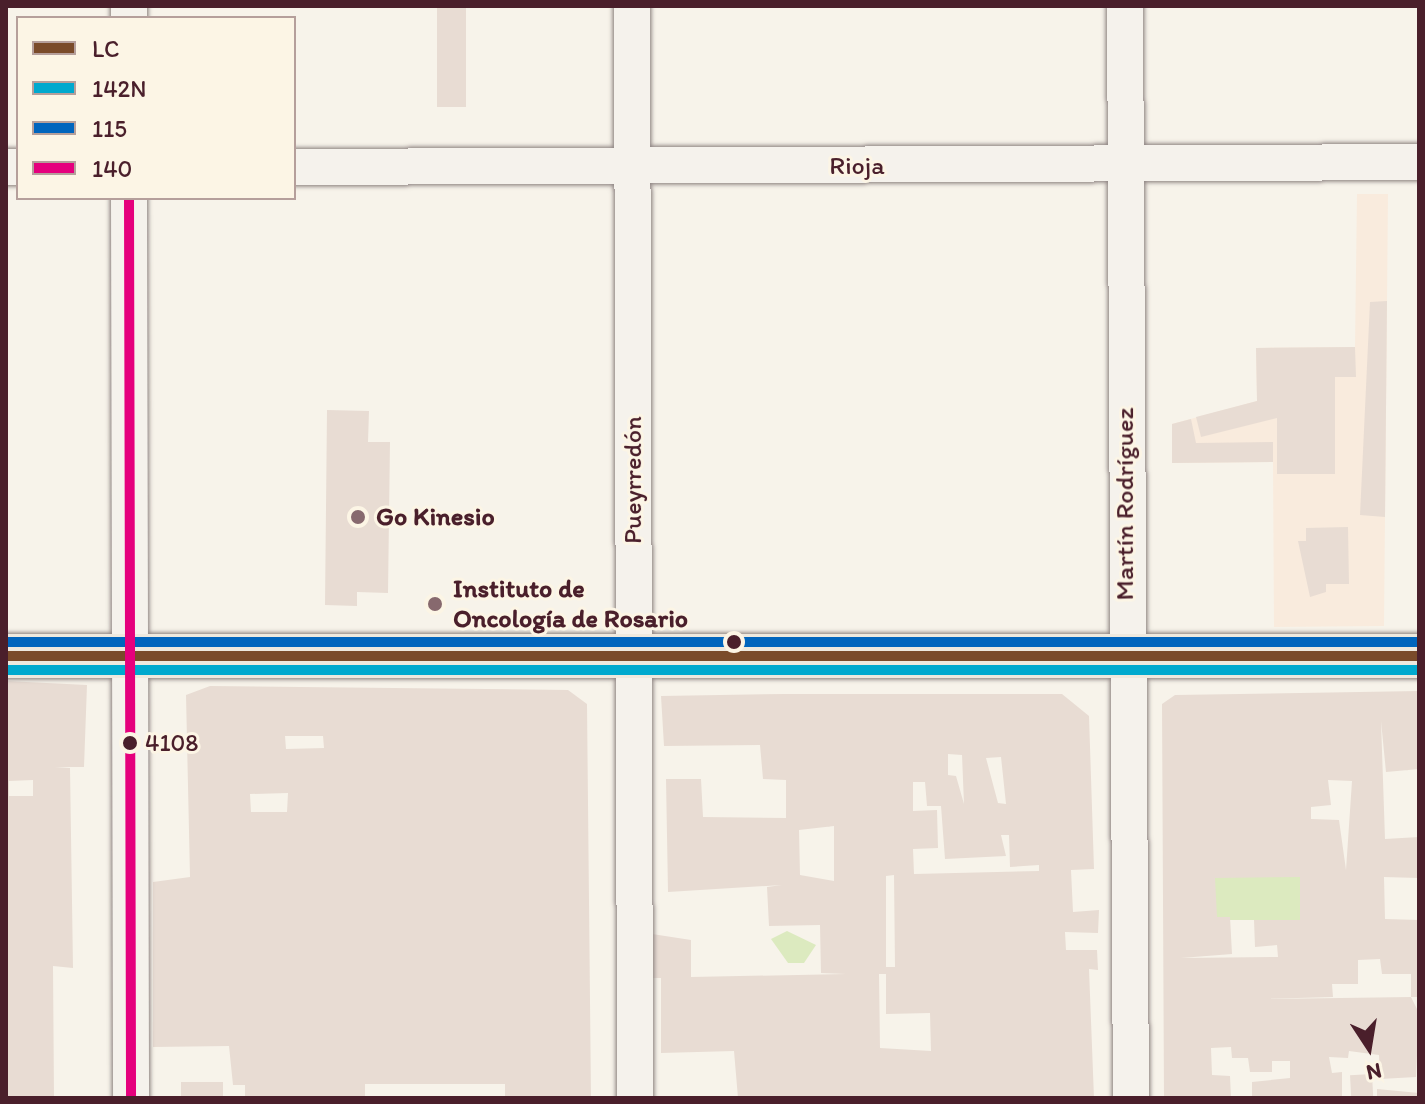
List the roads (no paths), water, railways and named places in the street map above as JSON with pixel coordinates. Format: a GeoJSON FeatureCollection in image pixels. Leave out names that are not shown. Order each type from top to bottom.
{"type":"FeatureCollection","features":[{"type":"Feature","properties":{"kind":"main road"},"geometry":{"type":"LineString","coordinates":[[6,656],[1419,656]]}},
{"type":"Feature","properties":{"kind":"street","name":"Pueyrredón"},"geometry":{"type":"LineString","coordinates":[[632,6],[635,1098]]}},
{"type":"Feature","properties":{"kind":"street","name":"Martín Rodríguez"},"geometry":{"type":"LineString","coordinates":[[1125,6],[1125,656],[1131,1098]]}},
{"type":"Feature","properties":{"kind":"street","name":"Rioja"},"geometry":{"type":"LineString","coordinates":[[296,167],[1419,162]]}},
{"type":"Feature","properties":{"kind":"street"},"geometry":{"type":"LineString","coordinates":[[129,200],[131,1098]]}},
{"type":"Feature","properties":{"kind":"place","name":"Go Kinesio"},"geometry":{"type":"Point","coordinates":[358,517]}},
{"type":"Feature","properties":{"kind":"place","name":"Instituto de Oncología de Rosario"},"geometry":{"type":"Point","coordinates":[435,604]}},
{"type":"Feature","properties":{"kind":"place","name":"4108"},"geometry":{"type":"Point","coordinates":[130,743]}}]}
